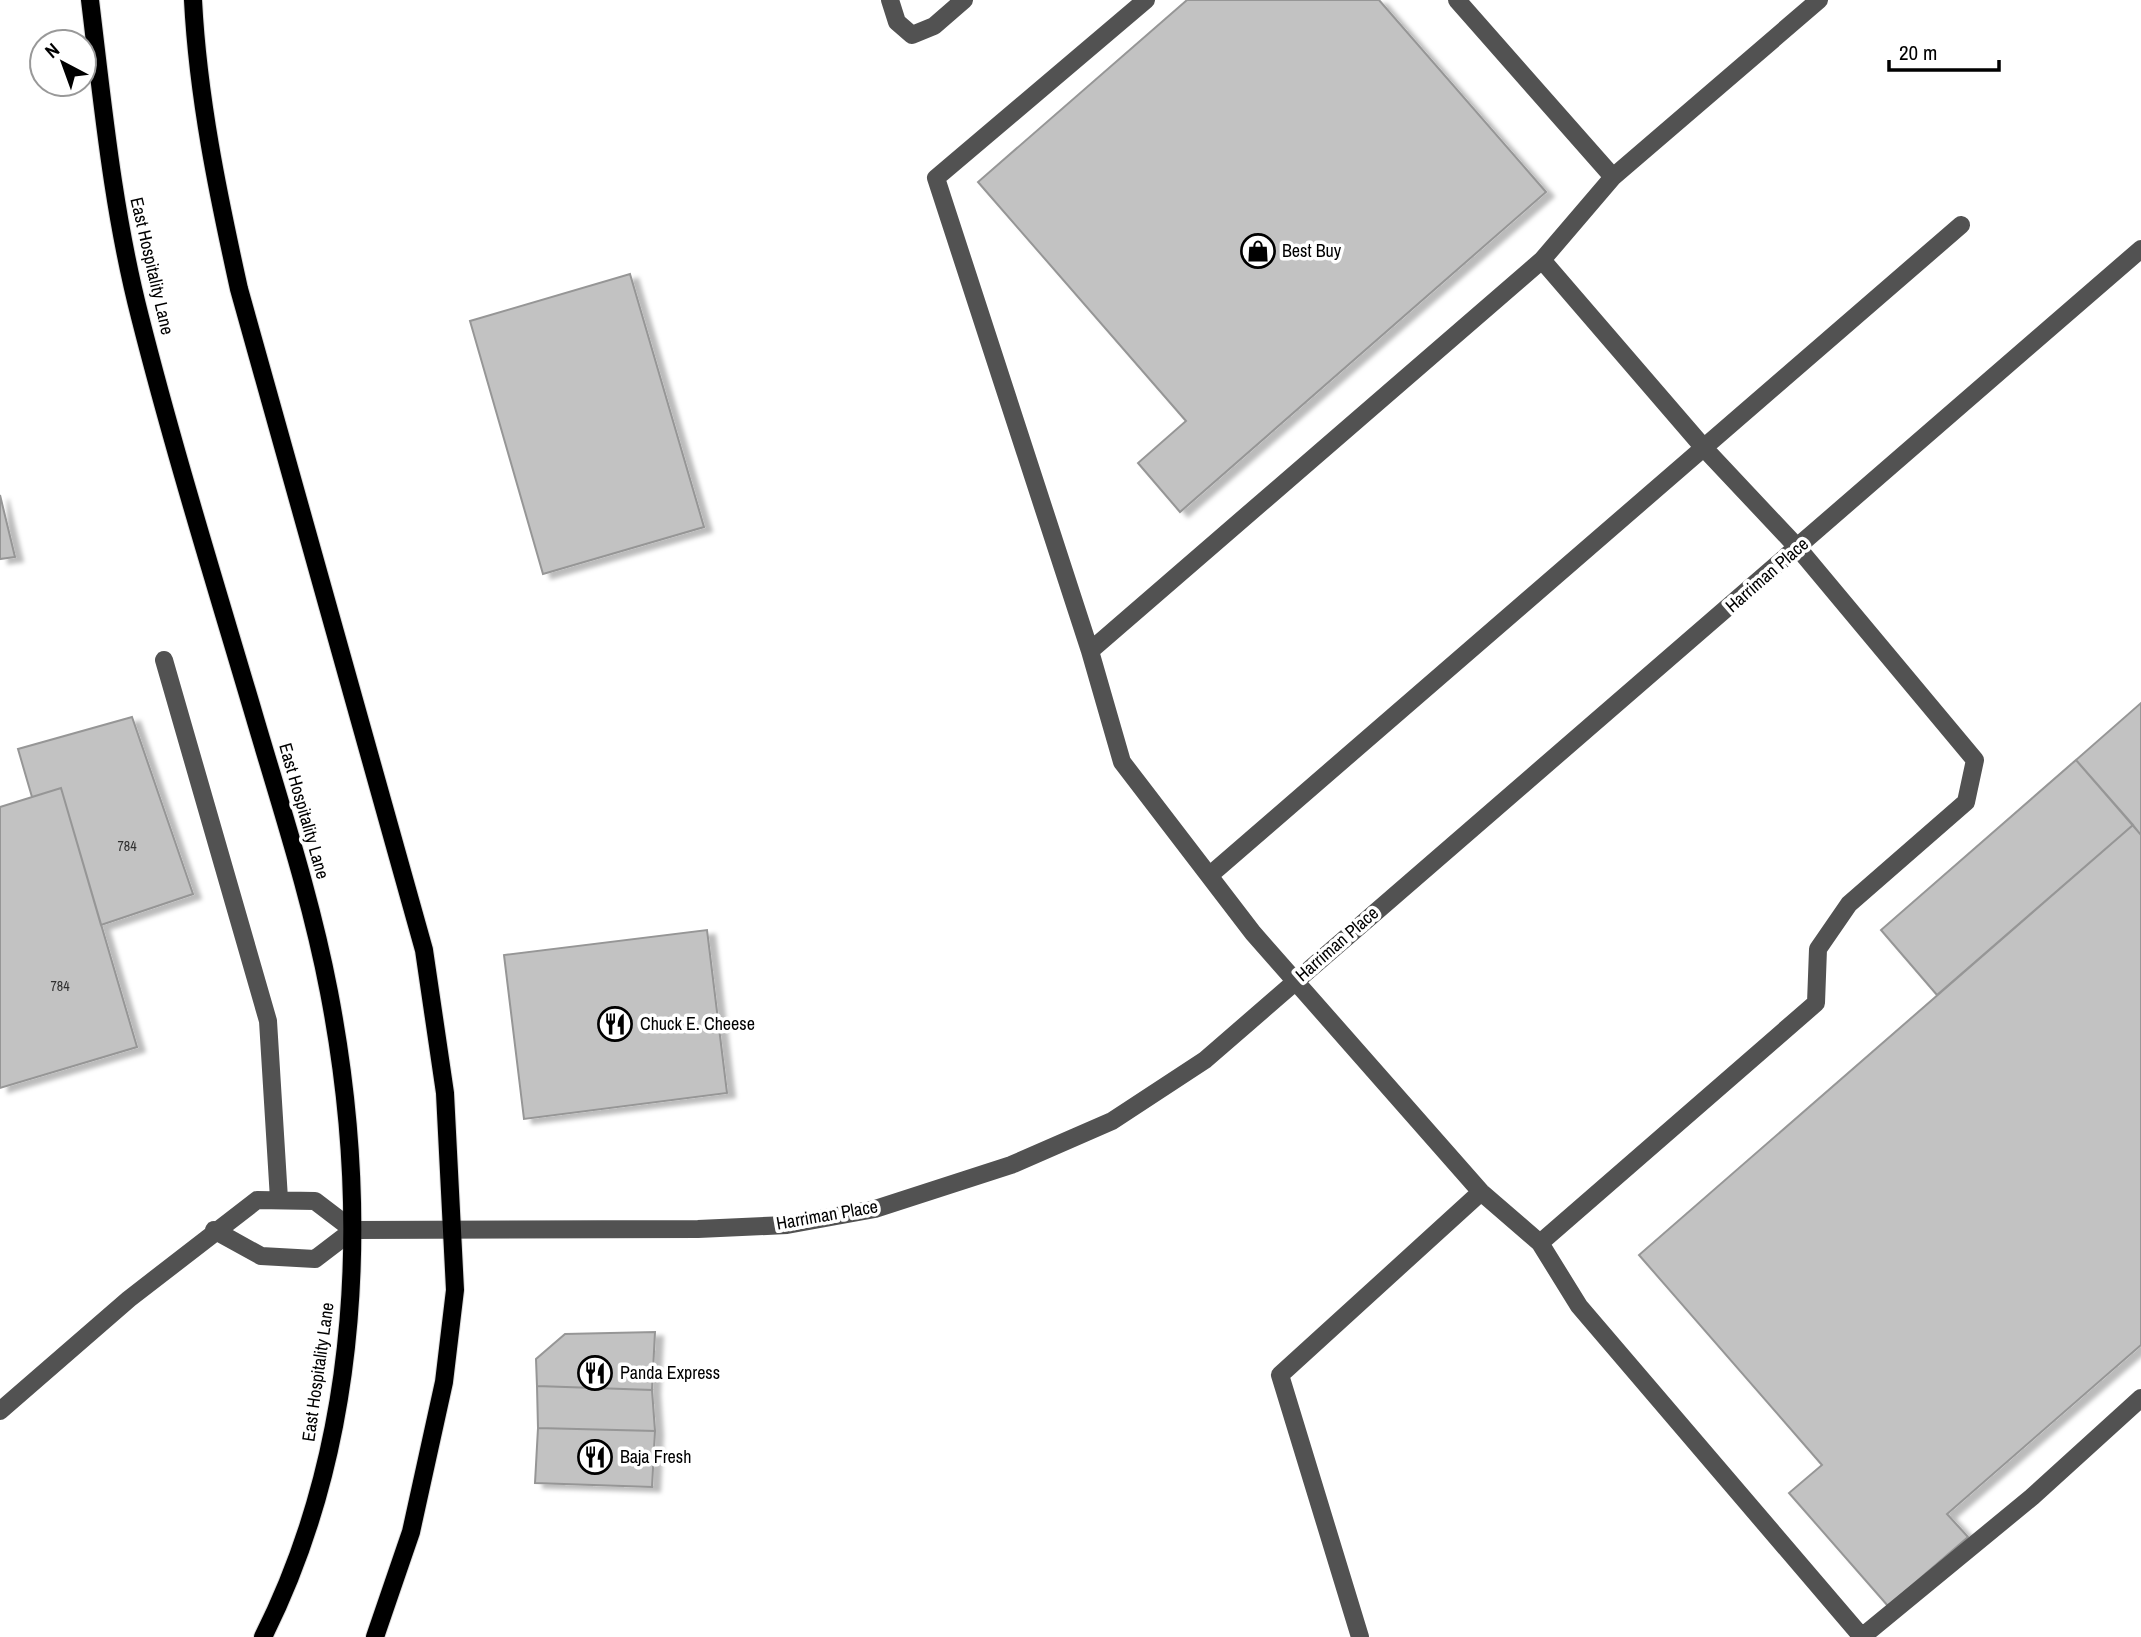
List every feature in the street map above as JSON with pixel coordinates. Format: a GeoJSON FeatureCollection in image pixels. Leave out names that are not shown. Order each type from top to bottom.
{"type":"FeatureCollection","features":[{"type":"Feature","properties":{"kind":"main road","name":"East Hospitality Lane"},"geometry":{"type":"LineString","coordinates":[[90,0],[117,215],[139,316],[303,882],[329,990],[344,1101],[353,1230],[346,1333],[330,1445],[301,1551],[263,1637]]}},
{"type":"Feature","properties":{"kind":"main road"},"geometry":{"type":"LineString","coordinates":[[193,0],[203,100],[220,202],[239,289],[424,950],[445,1093],[455,1290],[444,1382],[411,1532],[376,1637]]}},
{"type":"Feature","properties":{"kind":"street"},"geometry":{"type":"LineString","coordinates":[[890,0],[897,22],[912,35],[934,26],[964,0]]}},
{"type":"Feature","properties":{"kind":"street"},"geometry":{"type":"LineString","coordinates":[[1146,0],[936,178],[1090,651],[1122,762],[1253,933],[1481,1192],[1540,1243],[1579,1306],[1863,1636],[2032,1497],[2141,1398]]}},
{"type":"Feature","properties":{"kind":"street"},"geometry":{"type":"LineString","coordinates":[[1457,0],[1613,177]]}},
{"type":"Feature","properties":{"kind":"street"},"geometry":{"type":"LineString","coordinates":[[1090,651],[1542,260],[1613,177],[1812,2]]}},
{"type":"Feature","properties":{"kind":"street"},"geometry":{"type":"LineString","coordinates":[[1210,875],[1961,225]]}},
{"type":"Feature","properties":{"kind":"street","name":"Harriman Place"},"geometry":{"type":"LineString","coordinates":[[353,1230],[453,1231],[787,1225],[875,1209],[1011,1166],[1112,1121],[1205,1060],[2141,249]]}},
{"type":"Feature","properties":{"kind":"street"},"geometry":{"type":"LineString","coordinates":[[1540,1243],[1816,1003],[1818,949],[1849,904],[1966,802],[1975,760],[1797,548],[1704,448],[1542,260]]}},
{"type":"Feature","properties":{"kind":"street"},"geometry":{"type":"LineString","coordinates":[[164,660],[268,1021],[279,1199]]}},
{"type":"Feature","properties":{"kind":"street"},"geometry":{"type":"LineString","coordinates":[[1360,1637],[1280,1375],[1481,1192]]}},
{"type":"Feature","properties":{"kind":"street"},"geometry":{"type":"LineString","coordinates":[[0,1411],[129,1299],[214,1230],[257,1200],[315,1201],[353,1230],[315,1259],[261,1256],[214,1230]]}},
{"type":"Feature","properties":{"kind":"building","name":"Best Buy"},"geometry":{"type":"Polygon","coordinates":[[[1187,0],[1379,0],[1546,192],[1180,512],[1138,463],[1186,421],[978,182],[1187,0]]]}},
{"type":"Feature","properties":{"kind":"building"},"geometry":{"type":"Polygon","coordinates":[[[630,274],[704,527],[543,574],[470,321],[630,274]]]}},
{"type":"Feature","properties":{"kind":"building"},"geometry":{"type":"Polygon","coordinates":[[[0,495],[15,557],[0,559],[0,495]]]}},
{"type":"Feature","properties":{"kind":"building"},"geometry":{"type":"Polygon","coordinates":[[[2141,703],[2141,835],[2076,760],[2141,703]]]}},
{"type":"Feature","properties":{"kind":"building"},"geometry":{"type":"Polygon","coordinates":[[[132,717],[193,894],[101,925],[61,788],[32,797],[18,749],[132,717]]]}},
{"type":"Feature","properties":{"kind":"building"},"geometry":{"type":"Polygon","coordinates":[[[2076,760],[2133,825],[1937,995],[1881,930],[2076,760]]]}},
{"type":"Feature","properties":{"kind":"building"},"geometry":{"type":"Polygon","coordinates":[[[61,788],[137,1047],[0,1088],[0,807],[61,788]]]}},
{"type":"Feature","properties":{"kind":"building"},"geometry":{"type":"Polygon","coordinates":[[[2133,825],[2141,835],[2141,1345],[1947,1514],[1968,1537],[1888,1606],[1789,1493],[1822,1465],[1639,1255],[2133,825]]]}},
{"type":"Feature","properties":{"kind":"building","name":"Chuck E. Cheese"},"geometry":{"type":"Polygon","coordinates":[[[707,930],[727,1093],[524,1119],[504,955],[707,930]]]}},
{"type":"Feature","properties":{"kind":"building","name":"Panda Express"},"geometry":{"type":"Polygon","coordinates":[[[655,1332],[652,1390],[537,1386],[536,1359],[565,1334],[655,1332]]]}},
{"type":"Feature","properties":{"kind":"building"},"geometry":{"type":"Polygon","coordinates":[[[537,1386],[652,1390],[655,1431],[538,1428],[537,1386]]]}},
{"type":"Feature","properties":{"kind":"building","name":"Baja Fresh"},"geometry":{"type":"Polygon","coordinates":[[[538,1428],[655,1431],[652,1487],[535,1483],[538,1428]]]}},
{"type":"Feature","properties":{"kind":"place","name":"Best Buy"},"geometry":{"type":"Point","coordinates":[1258,251]}},
{"type":"Feature","properties":{"kind":"place","name":"Chuck E. Cheese"},"geometry":{"type":"Point","coordinates":[615,1024]}},
{"type":"Feature","properties":{"kind":"place","name":"Panda Express"},"geometry":{"type":"Point","coordinates":[595,1373]}},
{"type":"Feature","properties":{"kind":"place","name":"Baja Fresh"},"geometry":{"type":"Point","coordinates":[595,1457]}}]}
